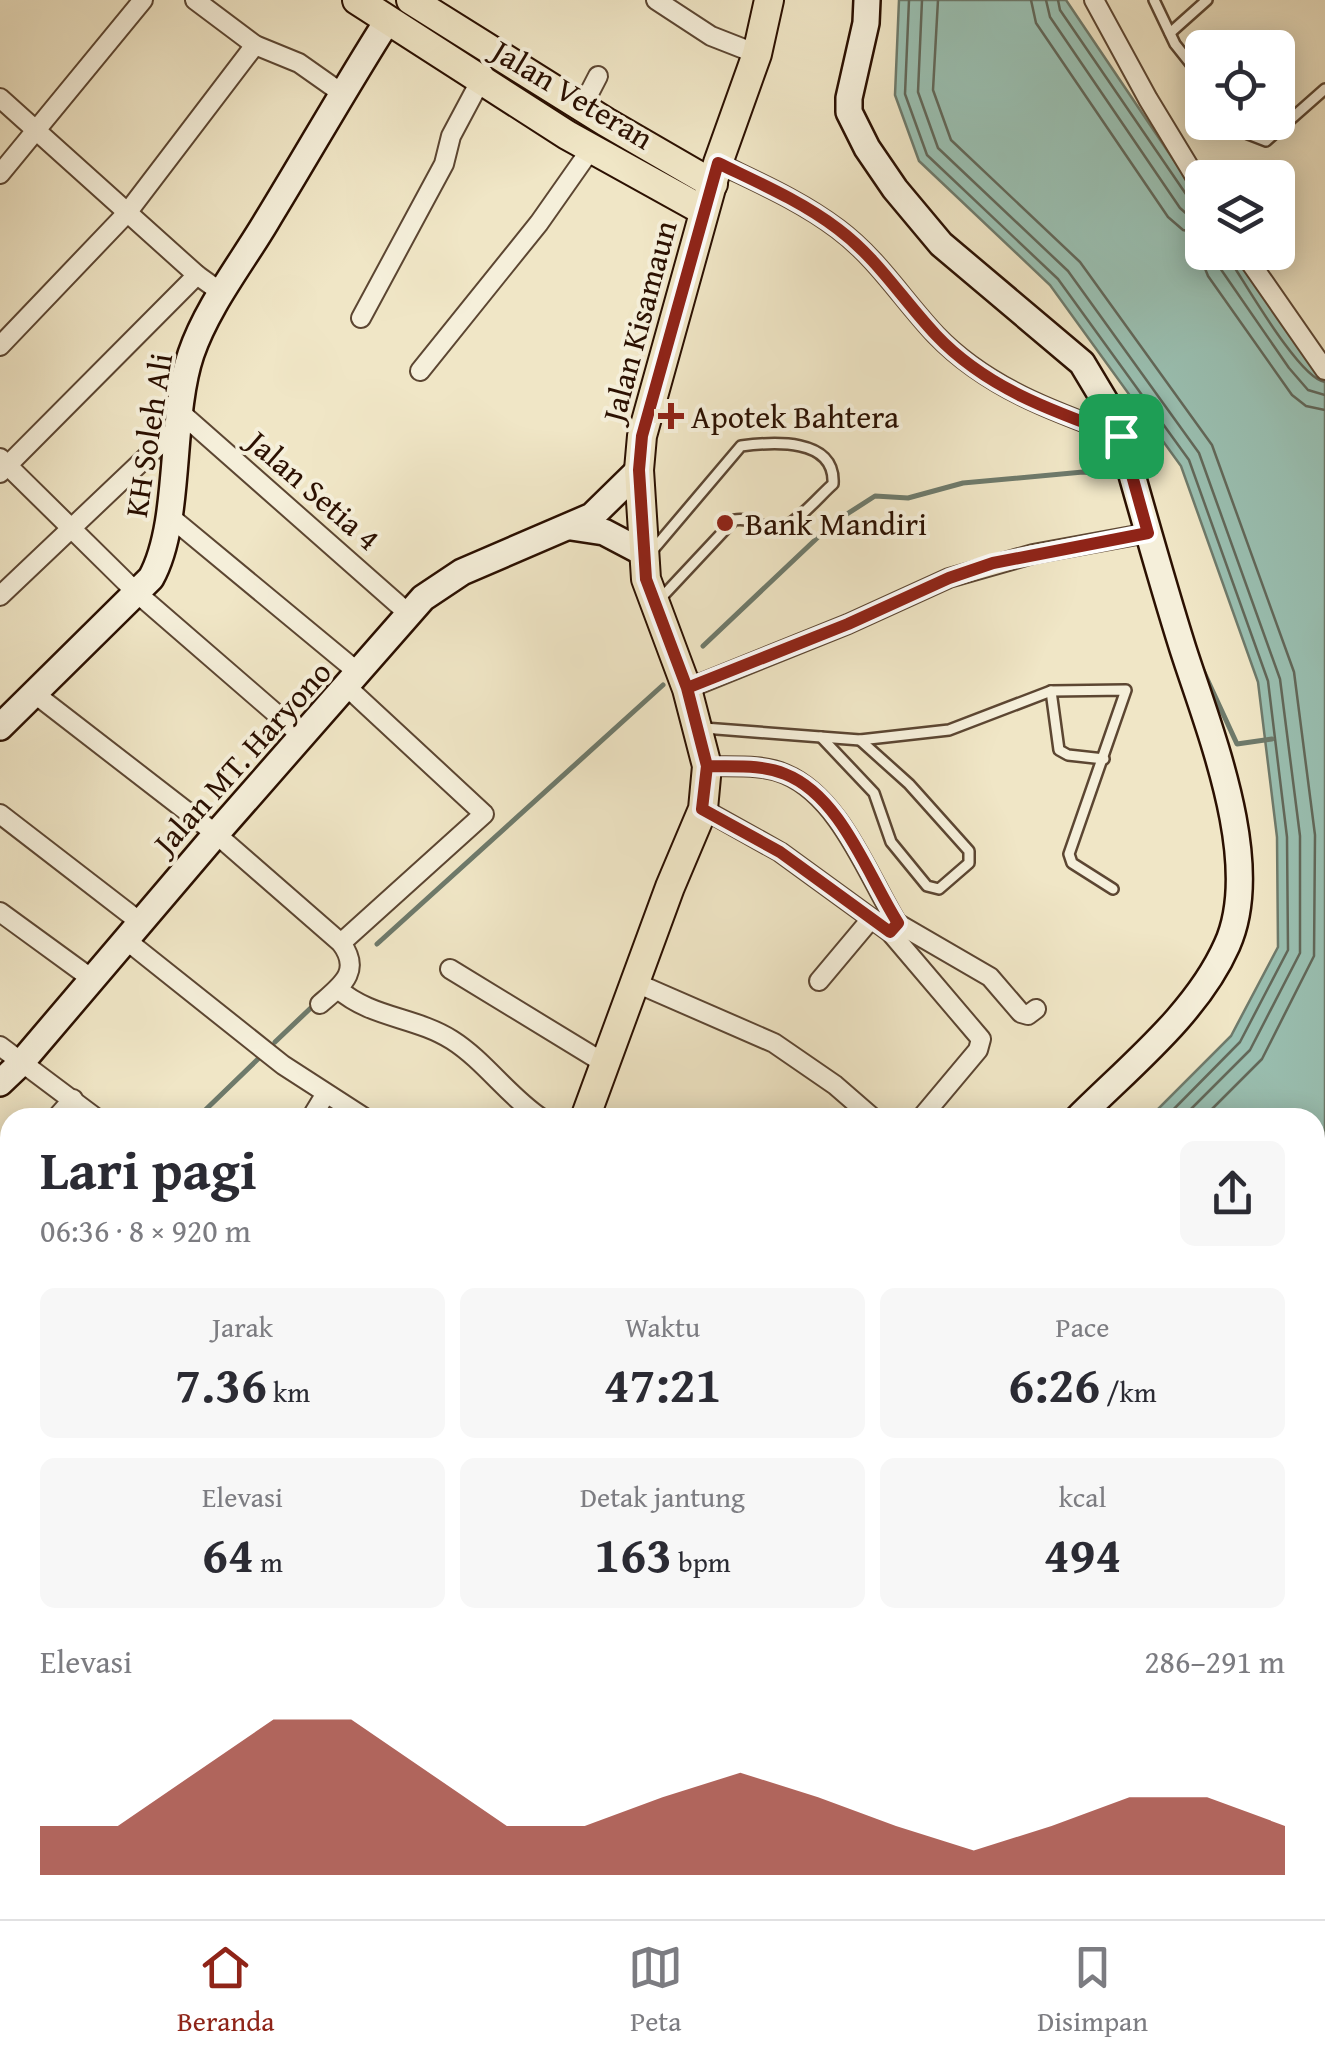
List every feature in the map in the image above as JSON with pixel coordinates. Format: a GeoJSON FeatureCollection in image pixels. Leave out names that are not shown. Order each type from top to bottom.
{"type":"FeatureCollection","features":[{"type":"Feature","properties":{"kind":"main road","name":"Jalan Veteran"},"geometry":{"type":"LineString","coordinates":[[358,0],[591,149],[704,211]]}},
{"type":"Feature","properties":{"kind":"main road","name":"Jalan Veteran"},"geometry":{"type":"LineString","coordinates":[[411,0],[582,107],[715,173]]}},
{"type":"Feature","properties":{"kind":"main road","name":"Jalan Kisamaun"},"geometry":{"type":"LineString","coordinates":[[588,1108],[702,809],[707,766],[687,688],[654,605],[643,556],[639,470],[642,436],[704,211],[757,54],[769,0]]}},
{"type":"Feature","properties":{"kind":"street"},"geometry":{"type":"LineString","coordinates":[[0,174],[143,0]]}},
{"type":"Feature","properties":{"kind":"street"},"geometry":{"type":"LineString","coordinates":[[196,0],[255,45],[299,62],[343,94]]}},
{"type":"Feature","properties":{"kind":"street"},"geometry":{"type":"LineString","coordinates":[[656,0],[711,36],[757,54]]}},
{"type":"Feature","properties":{"kind":"street"},"geometry":{"type":"LineString","coordinates":[[867,0],[866,23],[848,98],[858,132],[895,189],[942,244],[1082,364],[1106,403],[1121,436],[1211,729],[1237,851],[1238,912],[1226,947],[1192,1000],[1088,1108]]}},
{"type":"Feature","properties":{"kind":"street"},"geometry":{"type":"LineString","coordinates":[[1094,0],[1185,160]]}},
{"type":"Feature","properties":{"kind":"street","name":"KH Soleh Ali"},"geometry":{"type":"LineString","coordinates":[[0,727],[138,594],[157,568],[191,355],[222,294],[388,20]]}},
{"type":"Feature","properties":{"kind":"street"},"geometry":{"type":"LineString","coordinates":[[0,346],[127,213],[255,45]]}},
{"type":"Feature","properties":{"kind":"street"},"geometry":{"type":"LineString","coordinates":[[361,318],[444,164],[451,136],[495,53]]}},
{"type":"Feature","properties":{"kind":"street"},"geometry":{"type":"LineString","coordinates":[[582,107],[598,76]]}},
{"type":"Feature","properties":{"kind":"street"},"geometry":{"type":"LineString","coordinates":[[0,98],[222,294]]}},
{"type":"Feature","properties":{"kind":"street"},"geometry":{"type":"LineString","coordinates":[[420,371],[539,223],[591,149]]}},
{"type":"Feature","properties":{"kind":"street"},"geometry":{"type":"LineString","coordinates":[[715,173],[774,190],[839,230],[887,272],[938,337],[983,374],[1038,404],[1121,436]]}},
{"type":"Feature","properties":{"kind":"street"},"geometry":{"type":"LineString","coordinates":[[1256,270],[1325,370]]}},
{"type":"Feature","properties":{"kind":"street"},"geometry":{"type":"LineString","coordinates":[[197,275],[3,466],[138,594],[303,737]]}},
{"type":"Feature","properties":{"kind":"street"},"geometry":{"type":"LineString","coordinates":[[0,596],[179,420]]}},
{"type":"Feature","properties":{"kind":"street","name":"Jalan Setia 4"},"geometry":{"type":"LineString","coordinates":[[179,420],[409,614]]}},
{"type":"Feature","properties":{"kind":"street","name":"Jalan MT. Haryono"},"geometry":{"type":"LineString","coordinates":[[0,1082],[409,614],[442,583],[571,527],[604,507],[639,470]]}},
{"type":"Feature","properties":{"kind":"street"},"geometry":{"type":"LineString","coordinates":[[168,515],[353,680],[484,814],[483,819],[342,943]]}},
{"type":"Feature","properties":{"kind":"street"},"geometry":{"type":"LineString","coordinates":[[571,527],[604,532],[643,556]]}},
{"type":"Feature","properties":{"kind":"street"},"geometry":{"type":"LineString","coordinates":[[687,688],[993,563],[1148,533]]}},
{"type":"Feature","properties":{"kind":"street"},"geometry":{"type":"LineString","coordinates":[[35,694],[216,834],[342,943],[352,970],[320,1004]]}},
{"type":"Feature","properties":{"kind":"street"},"geometry":{"type":"LineString","coordinates":[[707,766],[788,774],[831,812],[846,833],[894,928],[982,1042],[929,1108]]}},
{"type":"Feature","properties":{"kind":"street"},"geometry":{"type":"LineString","coordinates":[[702,809],[780,852],[872,919],[990,977],[1021,1013],[1028,1015],[1036,1010]]}},
{"type":"Feature","properties":{"kind":"street"},"geometry":{"type":"LineString","coordinates":[[0,814],[325,1094],[348,1108]]}},
{"type":"Feature","properties":{"kind":"street"},"geometry":{"type":"LineString","coordinates":[[0,912],[92,980]]}},
{"type":"Feature","properties":{"kind":"street"},"geometry":{"type":"LineString","coordinates":[[819,981],[872,919]]}},
{"type":"Feature","properties":{"kind":"street"},"geometry":{"type":"LineString","coordinates":[[450,969],[604,1062]]}},
{"type":"Feature","properties":{"kind":"street"},"geometry":{"type":"LineString","coordinates":[[634,982],[774,1043],[836,1085],[862,1108]]}},
{"type":"Feature","properties":{"kind":"street"},"geometry":{"type":"LineString","coordinates":[[338,989],[358,1005],[454,1041],[529,1108]]}},
{"type":"Feature","properties":{"kind":"street"},"geometry":{"type":"LineString","coordinates":[[0,1046],[84,1108]]}},
{"type":"Feature","properties":{"kind":"street"},"geometry":{"type":"LineString","coordinates":[[317,1108],[325,1094]]}},
{"type":"Feature","properties":{"kind":"street"},"geometry":{"type":"LineString","coordinates":[[65,1108],[73,1099]]}},
{"type":"Feature","properties":{"kind":"lane"},"geometry":{"type":"LineString","coordinates":[[1154,0],[1185,57]]}},
{"type":"Feature","properties":{"kind":"lane"},"geometry":{"type":"LineString","coordinates":[[1170,33],[1208,0]]}},
{"type":"Feature","properties":{"kind":"lane"},"geometry":{"type":"LineString","coordinates":[[1295,115],[1325,89]]}},
{"type":"Feature","properties":{"kind":"lane"},"geometry":{"type":"LineString","coordinates":[[643,556],[741,446],[803,444],[816,451],[830,468],[832,484],[789,526],[778,530],[745,518],[734,520],[654,605]]}},
{"type":"Feature","properties":{"kind":"lane"},"geometry":{"type":"LineString","coordinates":[[698,728],[860,740],[949,730],[1052,691],[1126,690],[1069,854],[1072,863],[1113,890]]}},
{"type":"Feature","properties":{"kind":"lane"},"geometry":{"type":"LineString","coordinates":[[1052,691],[1059,750],[1068,755],[1104,759]]}},
{"type":"Feature","properties":{"kind":"lane"},"geometry":{"type":"LineString","coordinates":[[821,737],[874,793],[891,842],[927,886],[940,889],[970,863],[968,851],[909,784],[860,740]]}},
{"type":"Feature","properties":{"kind":"water"},"geometry":{"type":"Polygon","coordinates":[[[899,0],[1066,0],[1185,177],[1185,270],[1249,270],[1325,377],[1325,1108],[1159,1108],[1231,1036],[1278,947],[1277,837],[1258,682],[1181,466],[1050,285],[919,161],[895,95],[899,0]]]}},
{"type":"Feature","properties":{"kind":"waterway"},"geometry":{"type":"LineString","coordinates":[[703,646],[833,523],[875,496],[908,498],[963,483],[1083,472],[1118,476]]}},
{"type":"Feature","properties":{"kind":"waterway"},"geometry":{"type":"LineString","coordinates":[[1202,668],[1237,744],[1272,739]]}},
{"type":"Feature","properties":{"kind":"waterway"},"geometry":{"type":"LineString","coordinates":[[377,944],[663,685]]}},
{"type":"Feature","properties":{"kind":"waterway"},"geometry":{"type":"LineString","coordinates":[[275,1042],[316,1003]]}},
{"type":"Feature","properties":{"kind":"waterway"},"geometry":{"type":"LineString","coordinates":[[207,1108],[258,1059]]}},
{"type":"Feature","properties":{"kind":"place","name":"Apotek Bahtera"},"geometry":{"type":"Point","coordinates":[671,416]}},
{"type":"Feature","properties":{"kind":"place","name":"Bank Mandiri"},"geometry":{"type":"Point","coordinates":[725,523]}},
{"type":"Feature","properties":{"kind":"route"},"geometry":{"type":"LineString","coordinates":[[1121,436],[1038,404],[983,374],[938,337],[887,272],[839,230],[812,211],[718,163],[642,436],[639,470],[646,579],[687,688],[698,728],[707,766],[759,768],[788,774],[813,793],[846,833],[898,923],[890,932],[780,852],[702,809],[707,766],[687,688],[993,563],[1148,533],[1121,436]]}}]}
